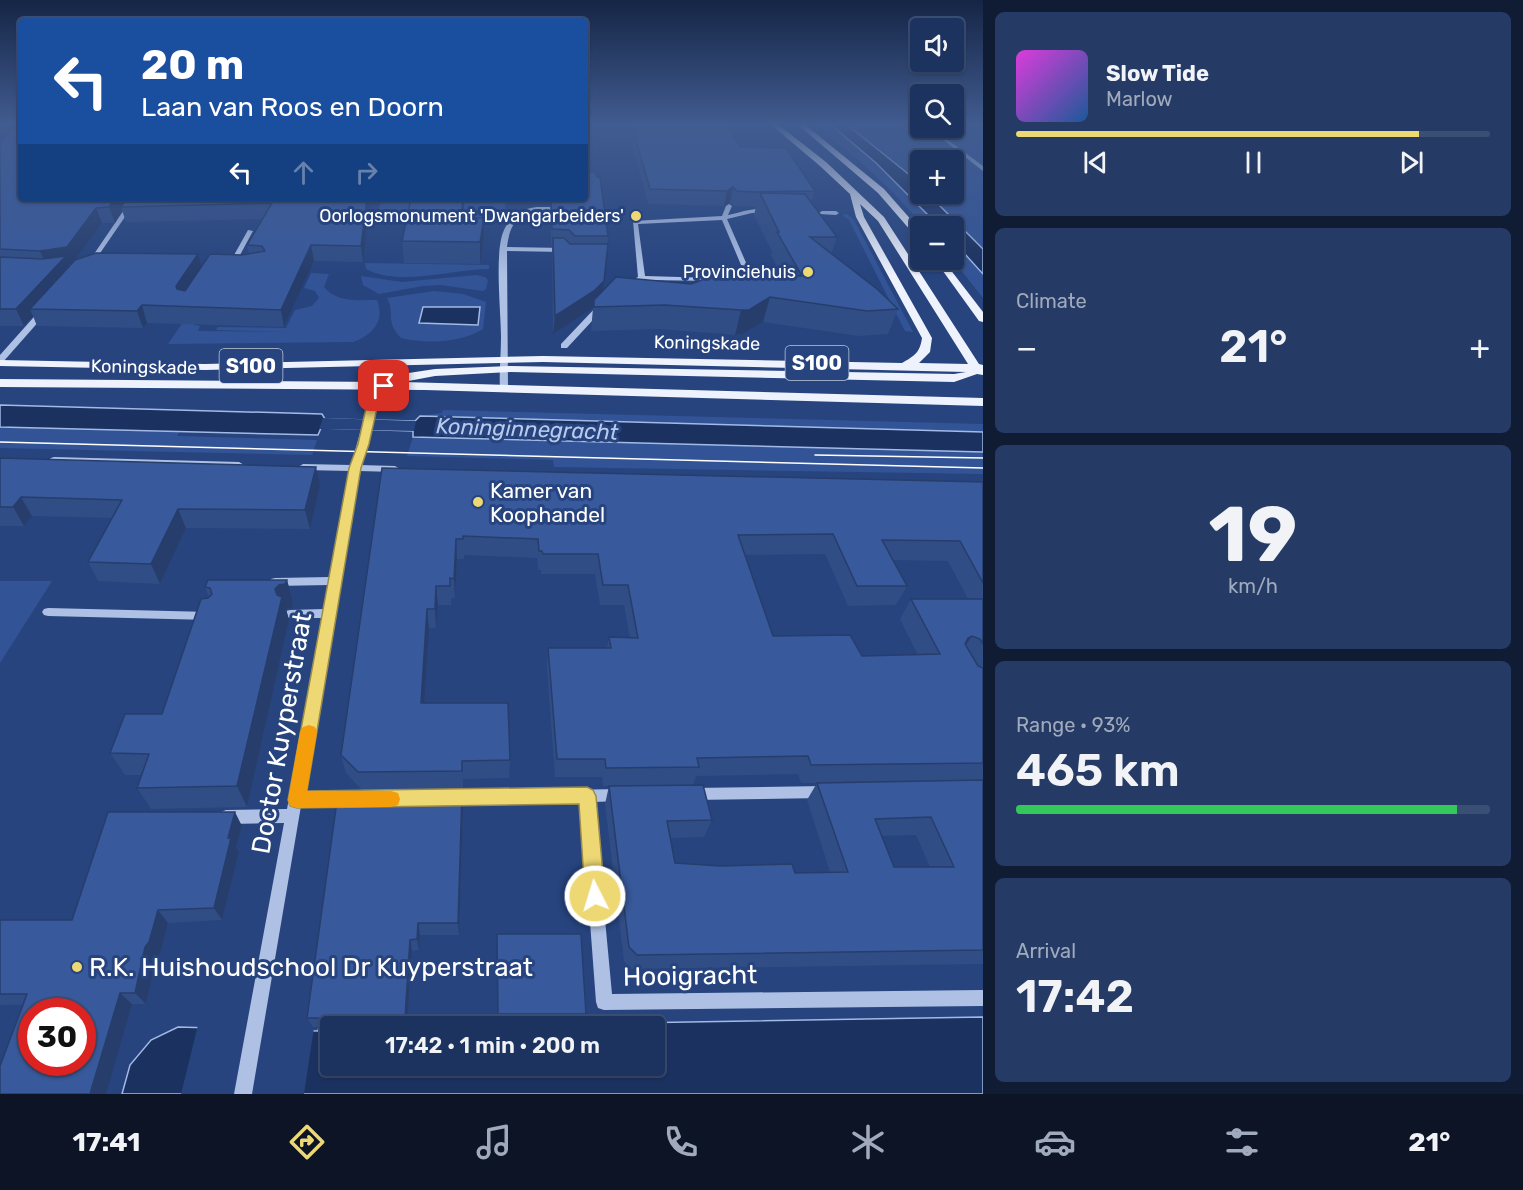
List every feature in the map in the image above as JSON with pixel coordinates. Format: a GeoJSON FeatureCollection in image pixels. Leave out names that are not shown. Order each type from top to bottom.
{"type":"FeatureCollection","features":[{"type":"Feature","properties":{"kind":"main road"},"geometry":{"type":"LineString","coordinates":[[384,386],[396,378],[411,374],[502,364],[954,378],[980,369],[881,219],[833,174]]}},
{"type":"Feature","properties":{"kind":"main road"},"geometry":{"type":"LineString","coordinates":[[860,174],[881,192],[910,225]]}},
{"type":"Feature","properties":{"kind":"main road"},"geometry":{"type":"LineString","coordinates":[[853,195],[860,217],[927,338],[926,351],[923,356],[903,365]]}},
{"type":"Feature","properties":{"kind":"main road"},"geometry":{"type":"LineString","coordinates":[[946,270],[983,319]]}},
{"type":"Feature","properties":{"kind":"main road","name":"Koningskade"},"geometry":{"type":"LineString","coordinates":[[0,361],[205,367],[502,364],[903,365],[980,369]]}},
{"type":"Feature","properties":{"kind":"main road","name":"Koningskade"},"geometry":{"type":"LineString","coordinates":[[0,383],[384,386],[983,402]]}},
{"type":"Feature","properties":{"kind":"street"},"geometry":{"type":"LineString","coordinates":[[101,265],[84,267],[94,258],[133,201]]}},
{"type":"Feature","properties":{"kind":"street"},"geometry":{"type":"LineString","coordinates":[[729,206],[724,218],[751,281],[740,281]]}},
{"type":"Feature","properties":{"kind":"street"},"geometry":{"type":"LineString","coordinates":[[504,389],[502,364],[505,340],[504,249],[506,232],[517,216],[539,209],[558,209]]}},
{"type":"Feature","properties":{"kind":"street"},"geometry":{"type":"LineString","coordinates":[[642,278],[635,222],[724,218],[752,211],[777,212]]}},
{"type":"Feature","properties":{"kind":"street"},"geometry":{"type":"LineString","coordinates":[[822,213],[836,213]]}},
{"type":"Feature","properties":{"kind":"street"},"geometry":{"type":"LineString","coordinates":[[231,266],[250,231]]}},
{"type":"Feature","properties":{"kind":"street"},"geometry":{"type":"LineString","coordinates":[[504,249],[568,251],[568,257]]}},
{"type":"Feature","properties":{"kind":"street"},"geometry":{"type":"LineString","coordinates":[[221,266],[242,266]]}},
{"type":"Feature","properties":{"kind":"street"},"geometry":{"type":"LineString","coordinates":[[620,287],[642,278],[718,280]]}},
{"type":"Feature","properties":{"kind":"street","name":"Koningskade"},"geometry":{"type":"LineString","coordinates":[[0,361],[52,302]]}},
{"type":"Feature","properties":{"kind":"street"},"geometry":{"type":"LineString","coordinates":[[564,346],[606,302]]}},
{"type":"Feature","properties":{"kind":"street","name":"Doctor Kuyperstraat"},"geometry":{"type":"LineString","coordinates":[[243,1094],[355,468],[376,396],[384,386]]}},
{"type":"Feature","properties":{"kind":"street"},"geometry":{"type":"LineString","coordinates":[[45,459],[247,465]]}},
{"type":"Feature","properties":{"kind":"street"},"geometry":{"type":"LineString","coordinates":[[292,467],[405,469]]}},
{"type":"Feature","properties":{"kind":"street"},"geometry":{"type":"LineString","coordinates":[[263,582],[335,581]]}},
{"type":"Feature","properties":{"kind":"street"},"geometry":{"type":"LineString","coordinates":[[48,612],[213,616]]}},
{"type":"Feature","properties":{"kind":"street"},"geometry":{"type":"LineString","coordinates":[[290,614],[330,614]]}},
{"type":"Feature","properties":{"kind":"street"},"geometry":{"type":"LineString","coordinates":[[683,794],[839,791]]}},
{"type":"Feature","properties":{"kind":"street"},"geometry":{"type":"LineString","coordinates":[[431,798],[635,795]]}},
{"type":"Feature","properties":{"kind":"street","name":"Hooigracht"},"geometry":{"type":"LineString","coordinates":[[587,796],[604,1002],[983,998]]}},
{"type":"Feature","properties":{"kind":"street"},"geometry":{"type":"LineString","coordinates":[[297,800],[407,799]]}},
{"type":"Feature","properties":{"kind":"street"},"geometry":{"type":"LineString","coordinates":[[217,817],[294,816]]}},
{"type":"Feature","properties":{"kind":"shaded area"},"geometry":{"type":"Polygon","coordinates":[[[873,174],[885,174],[910,198],[910,204],[916,204],[929,216],[915,216],[873,174]]]}},
{"type":"Feature","properties":{"kind":"shaded area"},"geometry":{"type":"Polygon","coordinates":[[[895,174],[910,174],[910,187],[895,174]]]}},
{"type":"Feature","properties":{"kind":"shaded area"},"geometry":{"type":"Polygon","coordinates":[[[964,174],[983,174],[983,262],[964,238],[964,216],[943,216],[929,204],[964,204],[964,174]]]}},
{"type":"Feature","properties":{"kind":"shaded area"},"geometry":{"type":"Polygon","coordinates":[[[381,201],[506,201],[504,219],[376,218],[381,201]]]}},
{"type":"Feature","properties":{"kind":"shaded area"},"geometry":{"type":"Polygon","coordinates":[[[847,214],[854,220],[913,332],[905,331],[849,220],[842,215],[847,214]]]}},
{"type":"Feature","properties":{"kind":"shaded area"},"geometry":{"type":"Polygon","coordinates":[[[964,253],[983,274],[983,298],[961,270],[964,270],[964,253]]]}},
{"type":"Feature","properties":{"kind":"shaded area"},"geometry":{"type":"Polygon","coordinates":[[[365,263],[489,265],[489,269],[394,277],[366,269],[365,263]]]}},
{"type":"Feature","properties":{"kind":"shaded area"},"geometry":{"type":"Polygon","coordinates":[[[311,273],[329,274],[324,287],[335,296],[348,300],[377,300],[379,314],[376,326],[353,342],[168,344],[194,306],[209,307],[194,325],[200,326],[198,331],[292,332],[216,330],[218,327],[286,328],[295,310],[312,306],[319,298],[315,291],[304,288],[311,273]]]}},
{"type":"Feature","properties":{"kind":"shaded area"},"geometry":{"type":"Polygon","coordinates":[[[476,275],[488,280],[486,289],[483,291],[441,285],[379,294],[363,285],[361,276],[402,282],[476,275]]]}},
{"type":"Feature","properties":{"kind":"shaded area"},"geometry":{"type":"Polygon","coordinates":[[[434,291],[463,294],[486,302],[483,329],[454,340],[421,341],[401,338],[391,321],[391,309],[387,298],[434,291]],[[423,307],[419,323],[478,325],[479,307],[423,307]]]}},
{"type":"Feature","properties":{"kind":"shaded area"},"geometry":{"type":"Polygon","coordinates":[[[443,410],[983,424],[983,432],[420,416],[442,413],[443,410]]]}},
{"type":"Feature","properties":{"kind":"shaded area"},"geometry":{"type":"Polygon","coordinates":[[[0,427],[318,435],[179,432],[177,436],[317,440],[312,455],[0,448],[0,427]]]}},
{"type":"Feature","properties":{"kind":"shaded area"},"geometry":{"type":"Polygon","coordinates":[[[413,437],[983,452],[983,474],[554,467],[553,460],[407,456],[413,437]]]}},
{"type":"Feature","properties":{"kind":"shaded area"},"geometry":{"type":"Polygon","coordinates":[[[0,581],[52,581],[0,663],[0,581]]]}},
{"type":"Feature","properties":{"kind":"water"},"geometry":{"type":"Polygon","coordinates":[[[887,174],[910,175],[910,197],[887,174]]]}},
{"type":"Feature","properties":{"kind":"water"},"geometry":{"type":"Polygon","coordinates":[[[917,204],[938,204],[950,216],[929,216],[917,204]]]}},
{"type":"Feature","properties":{"kind":"water"},"geometry":{"type":"Polygon","coordinates":[[[964,230],[983,249],[983,274],[964,253],[964,230]]]}},
{"type":"Feature","properties":{"kind":"water"},"geometry":{"type":"Polygon","coordinates":[[[423,307],[480,307],[478,325],[419,323],[423,307]]]}},
{"type":"Feature","properties":{"kind":"water","name":"Koninginnegracht"},"geometry":{"type":"Polygon","coordinates":[[[0,405],[322,414],[325,419],[415,421],[420,416],[983,432],[983,452],[413,437],[413,431],[321,428],[318,435],[0,427],[0,405]]]}},
{"type":"Feature","properties":{"kind":"water"},"geometry":{"type":"Polygon","coordinates":[[[983,1017],[983,1094],[122,1094],[130,1065],[151,1040],[178,1027],[318,1031],[320,1027],[320,1076],[665,1076],[665,1022],[983,1017]]]}},
{"type":"Feature","properties":{"kind":"pier"},"geometry":{"type":"Polygon","coordinates":[[[323,418],[416,421],[414,431],[319,429],[323,418]]]}},
{"type":"Feature","properties":{"kind":"pier"},"geometry":{"type":"Polygon","coordinates":[[[198,1025],[314,1028],[304,1094],[181,1094],[198,1025]]]}},
{"type":"Feature","properties":{"kind":"building"},"geometry":{"type":"Polygon","coordinates":[[[0,174],[18,174],[18,201],[113,201],[109,207],[96,208],[67,247],[40,251],[0,249],[0,174]]]}},
{"type":"Feature","properties":{"kind":"building"},"geometry":{"type":"Polygon","coordinates":[[[588,174],[596,174],[600,177],[608,236],[575,236],[569,230],[552,229],[551,201],[588,201],[588,174]]]}},
{"type":"Feature","properties":{"kind":"building"},"geometry":{"type":"Polygon","coordinates":[[[646,174],[804,174],[815,191],[754,192],[737,191],[733,187],[727,191],[650,189],[646,174]]]}},
{"type":"Feature","properties":{"kind":"building"},"geometry":{"type":"Polygon","coordinates":[[[760,193],[805,194],[837,237],[810,237],[877,289],[898,309],[867,311],[770,297],[749,310],[664,305],[594,307],[594,300],[616,277],[691,284],[712,276],[720,280],[751,275],[802,276],[777,232],[779,232],[760,193]]]}},
{"type":"Feature","properties":{"kind":"building"},"geometry":{"type":"Polygon","coordinates":[[[125,201],[367,201],[361,246],[311,245],[281,310],[142,305],[137,311],[30,309],[75,260],[96,253],[198,254],[176,286],[177,289],[185,291],[210,254],[242,255],[265,251],[262,246],[247,245],[272,203],[121,207],[125,201]]]}},
{"type":"Feature","properties":{"kind":"building"},"geometry":{"type":"Polygon","coordinates":[[[410,201],[463,201],[461,218],[484,218],[480,242],[402,241],[410,201]]]}},
{"type":"Feature","properties":{"kind":"building"},"geometry":{"type":"Polygon","coordinates":[[[553,238],[564,238],[570,244],[608,244],[604,281],[594,291],[555,316],[553,238]]]}},
{"type":"Feature","properties":{"kind":"building"},"geometry":{"type":"Polygon","coordinates":[[[66,256],[16,309],[0,309],[0,257],[43,259],[66,256]]]}},
{"type":"Feature","properties":{"kind":"building"},"geometry":{"type":"Polygon","coordinates":[[[0,458],[316,467],[305,510],[178,509],[151,564],[88,562],[122,500],[21,497],[13,507],[0,507],[0,458]]]}},
{"type":"Feature","properties":{"kind":"building"},"geometry":{"type":"Polygon","coordinates":[[[382,468],[983,482],[983,583],[960,541],[882,540],[907,586],[857,586],[833,534],[738,535],[773,636],[850,635],[862,656],[940,654],[911,599],[983,599],[983,644],[980,639],[972,636],[965,644],[978,666],[983,668],[983,763],[811,765],[808,756],[697,758],[699,767],[606,768],[605,759],[557,759],[548,648],[611,648],[609,637],[638,638],[628,585],[603,585],[598,554],[543,554],[539,551],[538,539],[463,536],[463,539],[456,539],[454,579],[450,578],[450,586],[436,586],[435,609],[427,609],[421,703],[508,703],[510,760],[462,761],[462,771],[358,772],[341,755],[382,468]]]}},
{"type":"Feature","properties":{"kind":"building"},"geometry":{"type":"Polygon","coordinates":[[[208,580],[287,580],[285,584],[275,589],[277,595],[282,597],[237,786],[137,788],[149,754],[110,753],[125,714],[162,714],[201,599],[208,598],[212,594],[210,588],[205,587],[208,580]]]}},
{"type":"Feature","properties":{"kind":"building"},"geometry":{"type":"Polygon","coordinates":[[[983,780],[983,950],[637,955],[629,947],[609,786],[703,785],[712,820],[667,821],[675,863],[721,866],[792,864],[795,873],[848,872],[817,783],[983,780]],[[931,817],[875,819],[894,867],[954,867],[931,817]]]}},
{"type":"Feature","properties":{"kind":"building"},"geometry":{"type":"Polygon","coordinates":[[[462,793],[458,923],[418,923],[417,939],[410,940],[405,1016],[307,1018],[337,801],[382,800],[377,794],[462,793]]]}},
{"type":"Feature","properties":{"kind":"building"},"geometry":{"type":"Polygon","coordinates":[[[108,812],[235,812],[214,908],[158,910],[149,942],[145,947],[135,993],[120,993],[96,1074],[96,998],[26,998],[27,994],[0,994],[0,920],[72,920],[108,812]]]}},
{"type":"Feature","properties":{"kind":"building"},"geometry":{"type":"Polygon","coordinates":[[[497,934],[581,934],[586,1014],[498,1014],[497,934]]]}},
{"type":"Feature","properties":{"kind":"building"},"geometry":{"type":"Polygon","coordinates":[[[18,1018],[18,1076],[95,1076],[90,1094],[0,1094],[0,1066],[18,1018]]]}},
{"type":"Feature","properties":{"kind":"tram line"},"geometry":{"type":"LineString","coordinates":[[0,442],[983,468]]}},
{"type":"Feature","properties":{"kind":"tram line"},"geometry":{"type":"LineString","coordinates":[[815,455],[983,458]]}},
{"type":"Feature","properties":{"kind":"slow traffic"},"geometry":{"type":"LineString","coordinates":[[309,732],[297,800],[391,799]]}},
{"type":"Feature","properties":{"kind":"place","name":"Oorlogsmonument 'Dwangarbeiders'"},"geometry":{"type":"Point","coordinates":[636,216]}},
{"type":"Feature","properties":{"kind":"place","name":"Provinciehuis"},"geometry":{"type":"Point","coordinates":[808,272]}},
{"type":"Feature","properties":{"kind":"place","name":"Kamer van Koophandel"},"geometry":{"type":"Point","coordinates":[478,502]}},
{"type":"Feature","properties":{"kind":"place","name":"R.K. Huishoudschool Dr Kuyperstraat"},"geometry":{"type":"Point","coordinates":[77,967]}},
{"type":"Feature","properties":{"kind":"route"},"geometry":{"type":"LineString","coordinates":[[384,386],[376,396],[371,408],[367,430],[355,468],[297,800],[587,796],[595,896]]}}]}
